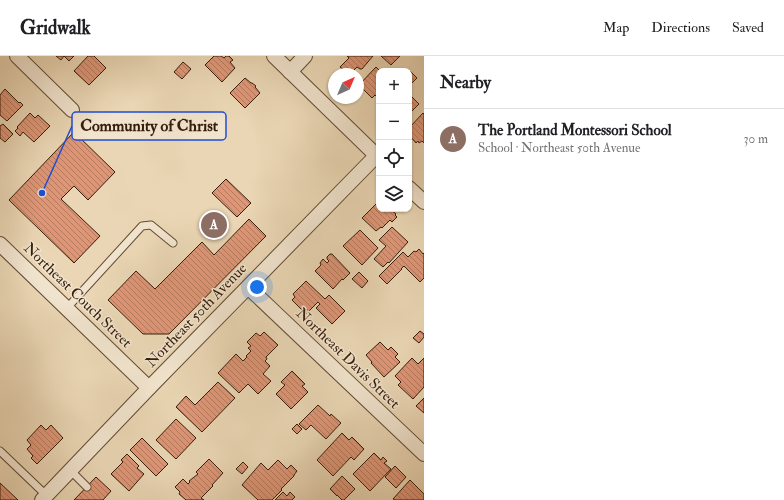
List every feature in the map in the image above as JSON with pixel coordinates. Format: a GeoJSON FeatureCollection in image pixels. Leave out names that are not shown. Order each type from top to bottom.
{"type":"FeatureCollection","features":[{"type":"Feature","properties":{"kind":"street"},"geometry":{"type":"LineString","coordinates":[[17,56],[72,110]]}},
{"type":"Feature","properties":{"kind":"street"},"geometry":{"type":"LineString","coordinates":[[274,56],[376,155]]}},
{"type":"Feature","properties":{"kind":"street"},"geometry":{"type":"LineString","coordinates":[[290,72],[306,56]]}},
{"type":"Feature","properties":{"kind":"street","name":"Northeast 50th Avenue"},"geometry":{"type":"LineString","coordinates":[[44,498],[248,286],[376,159]]}},
{"type":"Feature","properties":{"kind":"street"},"geometry":{"type":"LineString","coordinates":[[412,191],[424,202]]}},
{"type":"Feature","properties":{"kind":"street","name":"Northeast Couch Street"},"geometry":{"type":"LineString","coordinates":[[0,244],[149,388]]}},
{"type":"Feature","properties":{"kind":"street","name":"Northeast Davis Street"},"geometry":{"type":"LineString","coordinates":[[248,286],[424,454]]}},
{"type":"Feature","properties":{"kind":"lane"},"geometry":{"type":"LineString","coordinates":[[67,308],[142,226],[151,225],[173,243]]}},
{"type":"Feature","properties":{"kind":"lane"},"geometry":{"type":"LineString","coordinates":[[0,451],[44,498]]}},
{"type":"Feature","properties":{"kind":"lane"},"geometry":{"type":"LineString","coordinates":[[70,470],[87,487]]}},
{"type":"Feature","properties":{"kind":"building"},"geometry":{"type":"Polygon","coordinates":[[[56,56],[64,56],[61,60],[56,56]]]}},
{"type":"Feature","properties":{"kind":"building"},"geometry":{"type":"Polygon","coordinates":[[[64,56],[74,56],[69,61],[64,56]]]}},
{"type":"Feature","properties":{"kind":"building"},"geometry":{"type":"Polygon","coordinates":[[[88,56],[94,56],[106,68],[89,85],[74,71],[88,56]]]}},
{"type":"Feature","properties":{"kind":"building"},"geometry":{"type":"Polygon","coordinates":[[[214,56],[221,56],[224,58],[229,56],[233,60],[230,62],[235,68],[222,82],[205,65],[214,56]]]}},
{"type":"Feature","properties":{"kind":"building"},"geometry":{"type":"Polygon","coordinates":[[[347,56],[373,56],[363,68],[340,67],[349,58],[347,56]]]}},
{"type":"Feature","properties":{"kind":"building"},"geometry":{"type":"Polygon","coordinates":[[[381,56],[400,56],[391,65],[381,56]]]}},
{"type":"Feature","properties":{"kind":"building"},"geometry":{"type":"Polygon","coordinates":[[[183,62],[191,69],[182,79],[174,72],[183,62]]]}},
{"type":"Feature","properties":{"kind":"building"},"geometry":{"type":"Polygon","coordinates":[[[376,67],[377,68],[376,96],[375,95],[372,98],[364,90],[364,80],[376,67]]]}},
{"type":"Feature","properties":{"kind":"building"},"geometry":{"type":"Polygon","coordinates":[[[412,73],[417,78],[412,83],[412,73]]]}},
{"type":"Feature","properties":{"kind":"building"},"geometry":{"type":"Polygon","coordinates":[[[245,78],[256,86],[255,87],[260,93],[245,108],[230,93],[245,78]]]}},
{"type":"Feature","properties":{"kind":"building"},"geometry":{"type":"Polygon","coordinates":[[[5,89],[23,105],[7,121],[0,115],[0,95],[5,89]]]}},
{"type":"Feature","properties":{"kind":"building"},"geometry":{"type":"Polygon","coordinates":[[[412,97],[419,104],[412,111],[412,97]]]}},
{"type":"Feature","properties":{"kind":"building"},"geometry":{"type":"Polygon","coordinates":[[[30,113],[35,118],[38,115],[50,126],[34,142],[23,132],[20,136],[15,131],[30,113]]]}},
{"type":"Feature","properties":{"kind":"building"},"geometry":{"type":"Polygon","coordinates":[[[423,113],[424,114],[424,143],[422,141],[419,143],[418,141],[416,143],[412,138],[412,125],[423,113]]]}},
{"type":"Feature","properties":{"kind":"building"},"geometry":{"type":"Polygon","coordinates":[[[3,124],[13,134],[5,142],[0,138],[0,126],[3,124]]]}},
{"type":"Feature","properties":{"kind":"building"},"geometry":{"type":"Polygon","coordinates":[[[74,132],[115,172],[88,200],[74,186],[61,199],[100,236],[74,263],[9,200],[74,132]]]}},
{"type":"Feature","properties":{"kind":"building"},"geometry":{"type":"Polygon","coordinates":[[[226,179],[251,203],[237,217],[212,193],[226,179]]]}},
{"type":"Feature","properties":{"kind":"building"},"geometry":{"type":"Polygon","coordinates":[[[376,204],[376,212],[394,212],[397,217],[392,222],[390,220],[382,228],[381,227],[376,231],[362,218],[376,204]]]}},
{"type":"Feature","properties":{"kind":"building"},"geometry":{"type":"Polygon","coordinates":[[[249,219],[266,236],[169,334],[143,334],[108,300],[136,271],[155,289],[202,242],[214,255],[249,219]]]}},
{"type":"Feature","properties":{"kind":"building"},"geometry":{"type":"Polygon","coordinates":[[[392,227],[408,242],[389,263],[388,262],[383,267],[374,259],[386,246],[379,240],[392,227]]]}},
{"type":"Feature","properties":{"kind":"building"},"geometry":{"type":"Polygon","coordinates":[[[360,230],[378,248],[362,265],[343,246],[360,230]]]}},
{"type":"Feature","properties":{"kind":"building"},"geometry":{"type":"Polygon","coordinates":[[[419,249],[423,254],[424,253],[424,278],[420,282],[404,266],[387,284],[379,276],[403,252],[408,257],[414,251],[416,252],[419,249]]]}},
{"type":"Feature","properties":{"kind":"building"},"geometry":{"type":"Polygon","coordinates":[[[332,254],[350,273],[333,289],[315,271],[321,265],[320,263],[323,259],[327,263],[329,261],[327,257],[332,254]]]}},
{"type":"Feature","properties":{"kind":"building"},"geometry":{"type":"Polygon","coordinates":[[[359,272],[368,281],[362,288],[352,279],[359,272]]]}},
{"type":"Feature","properties":{"kind":"building"},"geometry":{"type":"Polygon","coordinates":[[[306,281],[325,299],[329,295],[345,311],[332,324],[316,308],[320,304],[318,302],[306,314],[292,300],[295,297],[293,294],[306,281]]]}},
{"type":"Feature","properties":{"kind":"building"},"geometry":{"type":"Polygon","coordinates":[[[420,331],[424,334],[424,337],[419,343],[413,338],[420,331]]]}},
{"type":"Feature","properties":{"kind":"building"},"geometry":{"type":"Polygon","coordinates":[[[264,332],[278,345],[266,357],[267,359],[265,361],[270,366],[263,374],[271,381],[258,394],[248,384],[239,393],[218,373],[236,354],[243,361],[251,351],[248,348],[251,346],[247,342],[256,333],[260,336],[264,332]]]}},
{"type":"Feature","properties":{"kind":"building"},"geometry":{"type":"Polygon","coordinates":[[[380,342],[388,350],[391,347],[398,354],[395,357],[400,362],[384,377],[366,355],[380,342]]]}},
{"type":"Feature","properties":{"kind":"building"},"geometry":{"type":"Polygon","coordinates":[[[412,358],[418,364],[424,358],[424,387],[413,399],[398,385],[401,382],[395,376],[412,358]]]}},
{"type":"Feature","properties":{"kind":"building"},"geometry":{"type":"Polygon","coordinates":[[[292,371],[305,384],[302,386],[308,392],[291,409],[276,394],[285,385],[281,382],[292,371]]]}},
{"type":"Feature","properties":{"kind":"building"},"geometry":{"type":"Polygon","coordinates":[[[218,382],[235,398],[202,432],[176,407],[186,396],[195,405],[218,382]]]}},
{"type":"Feature","properties":{"kind":"building"},"geometry":{"type":"Polygon","coordinates":[[[424,398],[424,413],[416,406],[424,398]]]}},
{"type":"Feature","properties":{"kind":"building"},"geometry":{"type":"Polygon","coordinates":[[[318,405],[330,416],[331,414],[341,423],[326,439],[311,425],[306,430],[299,424],[318,405]]]}},
{"type":"Feature","properties":{"kind":"building"},"geometry":{"type":"Polygon","coordinates":[[[176,419],[196,438],[176,459],[156,440],[176,419]]]}},
{"type":"Feature","properties":{"kind":"building"},"geometry":{"type":"Polygon","coordinates":[[[297,424],[302,429],[297,434],[292,429],[297,424]]]}},
{"type":"Feature","properties":{"kind":"building"},"geometry":{"type":"Polygon","coordinates":[[[41,425],[46,430],[51,425],[63,438],[37,464],[31,458],[33,456],[27,449],[31,445],[27,440],[41,425]]]}},
{"type":"Feature","properties":{"kind":"building"},"geometry":{"type":"Polygon","coordinates":[[[342,433],[349,440],[352,437],[364,449],[354,460],[351,457],[333,476],[317,460],[342,433]]]}},
{"type":"Feature","properties":{"kind":"building"},"geometry":{"type":"Polygon","coordinates":[[[142,438],[168,464],[156,476],[130,450],[142,438]]]}},
{"type":"Feature","properties":{"kind":"building"},"geometry":{"type":"Polygon","coordinates":[[[374,453],[381,460],[383,457],[387,461],[384,463],[391,469],[370,491],[353,474],[374,453]]]}},
{"type":"Feature","properties":{"kind":"building"},"geometry":{"type":"Polygon","coordinates":[[[127,454],[139,466],[137,468],[144,474],[129,491],[111,474],[123,462],[121,460],[127,454]]]}},
{"type":"Feature","properties":{"kind":"building"},"geometry":{"type":"Polygon","coordinates":[[[209,459],[223,473],[201,498],[204,500],[186,500],[179,494],[180,492],[175,487],[183,479],[188,484],[190,482],[189,481],[198,474],[196,472],[209,459]]]}},
{"type":"Feature","properties":{"kind":"building"},"geometry":{"type":"Polygon","coordinates":[[[278,460],[287,469],[291,465],[297,471],[272,500],[258,500],[242,485],[261,463],[268,470],[278,460]]]}},
{"type":"Feature","properties":{"kind":"building"},"geometry":{"type":"Polygon","coordinates":[[[243,462],[248,467],[242,474],[236,469],[243,462]]]}},
{"type":"Feature","properties":{"kind":"building"},"geometry":{"type":"Polygon","coordinates":[[[395,466],[406,477],[396,488],[385,477],[395,466]]]}},
{"type":"Feature","properties":{"kind":"building"},"geometry":{"type":"Polygon","coordinates":[[[342,476],[355,489],[344,500],[342,500],[330,489],[342,476]]]}},
{"type":"Feature","properties":{"kind":"building"},"geometry":{"type":"Polygon","coordinates":[[[96,477],[111,491],[103,500],[74,500],[96,477]]]}},
{"type":"Feature","properties":{"kind":"building"},"geometry":{"type":"Polygon","coordinates":[[[410,480],[424,494],[424,500],[393,499],[410,480]]]}},
{"type":"Feature","properties":{"kind":"building"},"geometry":{"type":"Polygon","coordinates":[[[0,483],[18,500],[0,500],[0,483]]]}},
{"type":"Feature","properties":{"kind":"building"},"geometry":{"type":"Polygon","coordinates":[[[283,492],[287,496],[290,492],[295,497],[292,500],[275,500],[283,492]]]}},
{"type":"Feature","properties":{"kind":"place","name":"Community of Christ"},"geometry":{"type":"Point","coordinates":[42,193]}},
{"type":"Feature","properties":{"kind":"place","name":"The Portland Montessori School"},"geometry":{"type":"Point","coordinates":[214,225]}}]}
